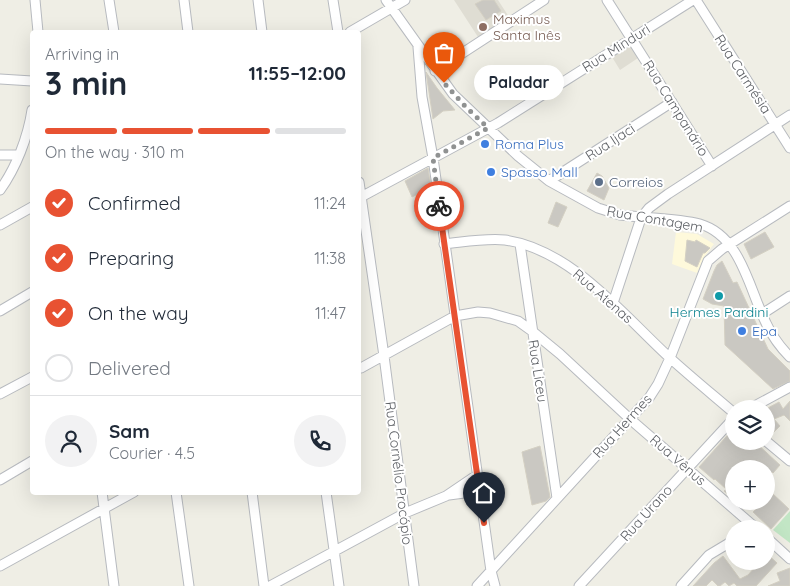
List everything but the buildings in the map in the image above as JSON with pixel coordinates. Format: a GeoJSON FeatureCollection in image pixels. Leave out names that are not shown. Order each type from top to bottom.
{"type":"FeatureCollection","features":[{"type":"Feature","properties":{"kind":"street"},"geometry":{"type":"LineString","coordinates":[[35,0],[38,30]]}},
{"type":"Feature","properties":{"kind":"street"},"geometry":{"type":"LineString","coordinates":[[109,0],[114,30]]}},
{"type":"Feature","properties":{"kind":"street"},"geometry":{"type":"LineString","coordinates":[[184,0],[188,30]]}},
{"type":"Feature","properties":{"kind":"street"},"geometry":{"type":"LineString","coordinates":[[258,0],[262,30]]}},
{"type":"Feature","properties":{"kind":"street"},"geometry":{"type":"LineString","coordinates":[[333,0],[338,30]]}},
{"type":"Feature","properties":{"kind":"street","name":"Rua Contagem"},"geometry":{"type":"LineString","coordinates":[[386,0],[453,94],[518,156],[549,181],[609,212],[642,218],[700,224],[714,231],[729,244],[736,253],[762,314],[776,341],[790,357]]}},
{"type":"Feature","properties":{"kind":"street"},"geometry":{"type":"LineString","coordinates":[[354,30],[405,0]]}},
{"type":"Feature","properties":{"kind":"street"},"geometry":{"type":"LineString","coordinates":[[435,71],[544,0]]}},
{"type":"Feature","properties":{"kind":"street","name":"Rua Campanário"},"geometry":{"type":"LineString","coordinates":[[607,0],[712,166]]}},
{"type":"Feature","properties":{"kind":"street","name":"Rua Minduri"},"geometry":{"type":"LineString","coordinates":[[361,197],[488,128],[694,0]]}},
{"type":"Feature","properties":{"kind":"street","name":"Rua Carmésia"},"geometry":{"type":"LineString","coordinates":[[694,0],[790,148]]}},
{"type":"Feature","properties":{"kind":"street"},"geometry":{"type":"LineString","coordinates":[[418,46],[422,97],[433,158],[491,572],[495,586]]}},
{"type":"Feature","properties":{"kind":"street"},"geometry":{"type":"LineString","coordinates":[[0,80],[30,81]]}},
{"type":"Feature","properties":{"kind":"street","name":"Rua Ijaci"},"geometry":{"type":"LineString","coordinates":[[549,181],[672,102]]}},
{"type":"Feature","properties":{"kind":"street"},"geometry":{"type":"LineString","coordinates":[[613,302],[642,218],[658,200],[790,114]]}},
{"type":"Feature","properties":{"kind":"street"},"geometry":{"type":"LineString","coordinates":[[0,190],[18,155],[30,116]]}},
{"type":"Feature","properties":{"kind":"street"},"geometry":{"type":"LineString","coordinates":[[0,155],[18,155]]}},
{"type":"Feature","properties":{"kind":"street","name":"Rua Cornélio Procópio"},"geometry":{"type":"LineString","coordinates":[[361,197],[414,586]]}},
{"type":"Feature","properties":{"kind":"street","name":"Rua Hermes"},"geometry":{"type":"LineString","coordinates":[[477,586],[654,391],[670,358],[703,270],[712,256],[790,206]]}},
{"type":"Feature","properties":{"kind":"street"},"geometry":{"type":"LineString","coordinates":[[0,225],[30,208]]}},
{"type":"Feature","properties":{"kind":"street"},"geometry":{"type":"LineString","coordinates":[[0,218],[10,220]]}},
{"type":"Feature","properties":{"kind":"street","name":"Rua Atenas"},"geometry":{"type":"LineString","coordinates":[[444,244],[485,239],[505,240],[551,256],[613,302],[670,358],[725,405]]}},
{"type":"Feature","properties":{"kind":"street","name":"Rua Liceu"},"geometry":{"type":"LineString","coordinates":[[520,244],[558,498]]}},
{"type":"Feature","properties":{"kind":"street"},"geometry":{"type":"LineString","coordinates":[[0,311],[30,293]]}},
{"type":"Feature","properties":{"kind":"street"},"geometry":{"type":"LineString","coordinates":[[762,314],[790,296]]}},
{"type":"Feature","properties":{"kind":"street","name":"Rua Vênus"},"geometry":{"type":"LineString","coordinates":[[455,316],[478,312],[490,313],[518,321],[532,331],[747,520]]}},
{"type":"Feature","properties":{"kind":"street"},"geometry":{"type":"LineString","coordinates":[[361,368],[455,316]]}},
{"type":"Feature","properties":{"kind":"street"},"geometry":{"type":"LineString","coordinates":[[0,394],[30,378]]}},
{"type":"Feature","properties":{"kind":"street"},"geometry":{"type":"LineString","coordinates":[[765,400],[790,386]]}},
{"type":"Feature","properties":{"kind":"street","name":"Rua Urano"},"geometry":{"type":"LineString","coordinates":[[579,586],[725,427]]}},
{"type":"Feature","properties":{"kind":"street"},"geometry":{"type":"LineString","coordinates":[[775,448],[790,461]]}},
{"type":"Feature","properties":{"kind":"street"},"geometry":{"type":"LineString","coordinates":[[0,480],[30,463]]}},
{"type":"Feature","properties":{"kind":"street"},"geometry":{"type":"LineString","coordinates":[[270,586],[405,513],[446,496],[477,475]]}},
{"type":"Feature","properties":{"kind":"street"},"geometry":{"type":"LineString","coordinates":[[446,496],[479,491]]}},
{"type":"Feature","properties":{"kind":"street"},"geometry":{"type":"LineString","coordinates":[[102,495],[114,586]]}},
{"type":"Feature","properties":{"kind":"street"},"geometry":{"type":"LineString","coordinates":[[0,566],[129,495]]}},
{"type":"Feature","properties":{"kind":"street"},"geometry":{"type":"LineString","coordinates":[[176,495],[189,586]]}},
{"type":"Feature","properties":{"kind":"street"},"geometry":{"type":"LineString","coordinates":[[252,495],[264,586]]}},
{"type":"Feature","properties":{"kind":"street"},"geometry":{"type":"LineString","coordinates":[[326,495],[339,586]]}},
{"type":"Feature","properties":{"kind":"street"},"geometry":{"type":"LineString","coordinates":[[681,586],[709,555],[725,545]]}},
{"type":"Feature","properties":{"kind":"street"},"geometry":{"type":"LineString","coordinates":[[775,545],[790,558]]}},
{"type":"Feature","properties":{"kind":"shaded area","name":"Maximus Santa Inês"},"geometry":{"type":"Polygon","coordinates":[[[454,0],[498,0],[509,17],[478,37],[454,0]]]}},
{"type":"Feature","properties":{"kind":"shaded area"},"geometry":{"type":"Polygon","coordinates":[[[634,43],[641,56],[620,70],[612,57],[634,43]]]}},
{"type":"Feature","properties":{"kind":"shaded area"},"geometry":{"type":"Polygon","coordinates":[[[676,232],[697,234],[714,244],[704,257],[697,273],[672,264],[676,232]]]}},
{"type":"Feature","properties":{"kind":"green space"},"geometry":{"type":"Polygon","coordinates":[[[790,511],[790,543],[775,532],[775,528],[790,511]]]}},
{"type":"Feature","properties":{"kind":"way so far"},"geometry":{"type":"LineString","coordinates":[[439,206],[433,158],[488,128],[444,83]]}},
{"type":"Feature","properties":{"kind":"place","name":"Maximus Santa Inês"},"geometry":{"type":"Point","coordinates":[483,27]}},
{"type":"Feature","properties":{"kind":"place","name":"Paladar"},"geometry":{"type":"Point","coordinates":[444,83]}},
{"type":"Feature","properties":{"kind":"place","name":"Roma Plus"},"geometry":{"type":"Point","coordinates":[485,144]}},
{"type":"Feature","properties":{"kind":"place","name":"Spasso Mall"},"geometry":{"type":"Point","coordinates":[491,172]}},
{"type":"Feature","properties":{"kind":"place","name":"Correios"},"geometry":{"type":"Point","coordinates":[599,182]}},
{"type":"Feature","properties":{"kind":"place","name":"Hermes Pardini"},"geometry":{"type":"Point","coordinates":[719,296]}},
{"type":"Feature","properties":{"kind":"place","name":"Epa"},"geometry":{"type":"Point","coordinates":[742,331]}},
{"type":"Feature","properties":{"kind":"route"},"geometry":{"type":"LineString","coordinates":[[439,206],[484,523]]}}]}
